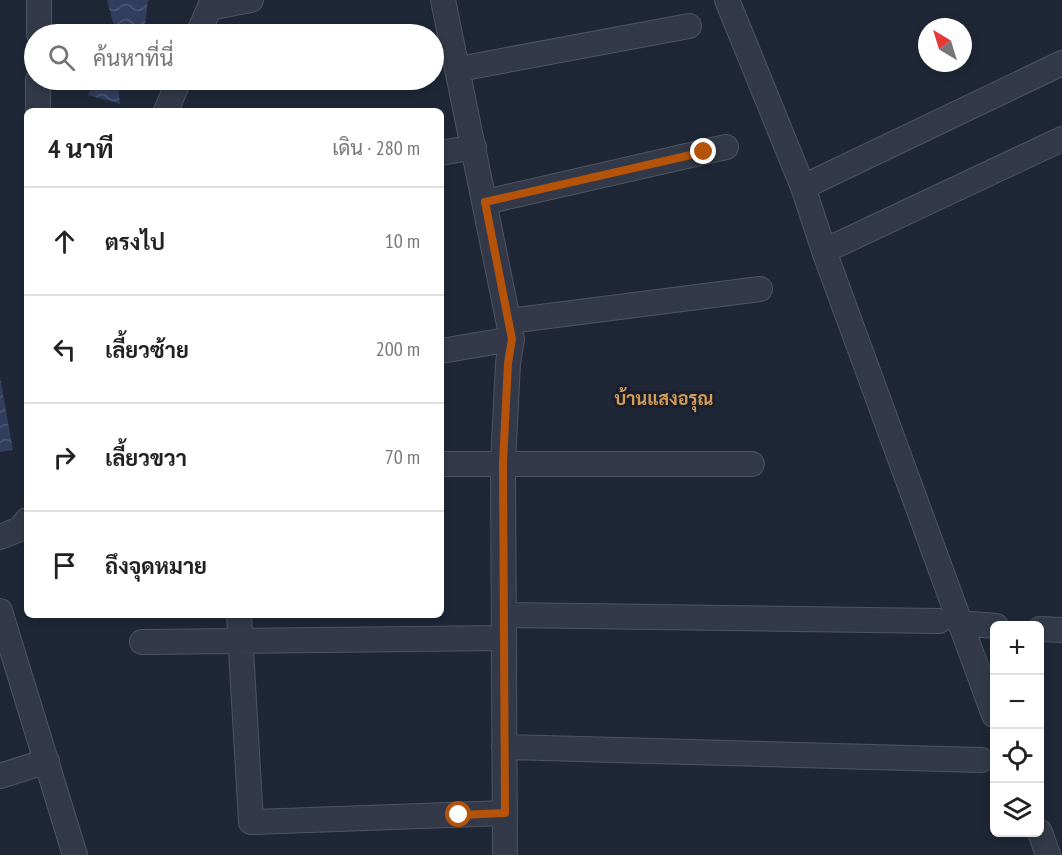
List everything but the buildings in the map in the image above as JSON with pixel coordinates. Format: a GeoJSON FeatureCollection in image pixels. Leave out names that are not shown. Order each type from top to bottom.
{"type":"FeatureCollection","features":[{"type":"Feature","properties":{"kind":"street"},"geometry":{"type":"LineString","coordinates":[[39,0],[39,24]]}},
{"type":"Feature","properties":{"kind":"street"},"geometry":{"type":"LineString","coordinates":[[202,24],[211,4],[251,0]]}},
{"type":"Feature","properties":{"kind":"street"},"geometry":{"type":"LineString","coordinates":[[443,0],[459,69],[510,330],[503,463],[505,855]]}},
{"type":"Feature","properties":{"kind":"street"},"geometry":{"type":"LineString","coordinates":[[727,0],[803,187],[949,622],[990,707]]}},
{"type":"Feature","properties":{"kind":"street"},"geometry":{"type":"LineString","coordinates":[[459,69],[689,26]]}},
{"type":"Feature","properties":{"kind":"street"},"geometry":{"type":"LineString","coordinates":[[803,187],[1062,63]]}},
{"type":"Feature","properties":{"kind":"street"},"geometry":{"type":"LineString","coordinates":[[38,90],[38,108]]}},
{"type":"Feature","properties":{"kind":"street"},"geometry":{"type":"LineString","coordinates":[[167,108],[175,90]]}},
{"type":"Feature","properties":{"kind":"street"},"geometry":{"type":"LineString","coordinates":[[824,251],[1062,139]]}},
{"type":"Feature","properties":{"kind":"street"},"geometry":{"type":"LineString","coordinates":[[444,152],[474,147]]}},
{"type":"Feature","properties":{"kind":"street"},"geometry":{"type":"LineString","coordinates":[[485,202],[726,147]]}},
{"type":"Feature","properties":{"kind":"street"},"geometry":{"type":"LineString","coordinates":[[444,350],[510,330],[760,289]]}},
{"type":"Feature","properties":{"kind":"street"},"geometry":{"type":"LineString","coordinates":[[444,464],[752,464]]}},
{"type":"Feature","properties":{"kind":"street"},"geometry":{"type":"LineString","coordinates":[[0,537],[20,529],[24,524]]}},
{"type":"Feature","properties":{"kind":"street"},"geometry":{"type":"LineString","coordinates":[[0,611],[75,855]]}},
{"type":"Feature","properties":{"kind":"street"},"geometry":{"type":"LineString","coordinates":[[239,618],[251,822],[505,813]]}},
{"type":"Feature","properties":{"kind":"street"},"geometry":{"type":"LineString","coordinates":[[142,642],[240,641],[504,627],[949,622],[990,625]]}},
{"type":"Feature","properties":{"kind":"street"},"geometry":{"type":"LineString","coordinates":[[1044,628],[1062,630]]}},
{"type":"Feature","properties":{"kind":"street"},"geometry":{"type":"LineString","coordinates":[[504,747],[981,760]]}},
{"type":"Feature","properties":{"kind":"street"},"geometry":{"type":"LineString","coordinates":[[0,776],[46,761]]}},
{"type":"Feature","properties":{"kind":"street"},"geometry":{"type":"LineString","coordinates":[[1042,837],[1048,855]]}},
{"type":"Feature","properties":{"kind":"water"},"geometry":{"type":"Polygon","coordinates":[[[107,0],[148,0],[145,24],[113,24],[107,0]]]}},
{"type":"Feature","properties":{"kind":"water"},"geometry":{"type":"Polygon","coordinates":[[[90,90],[119,90],[120,104],[88,95],[90,90]]]}},
{"type":"Feature","properties":{"kind":"water"},"geometry":{"type":"Polygon","coordinates":[[[0,377],[13,450],[0,452],[0,377]]]}},
{"type":"Feature","properties":{"kind":"district","name":"บ้านแสงอรุณ"},"geometry":{"type":"Point","coordinates":[664,399]}},
{"type":"Feature","properties":{"kind":"route"},"geometry":{"type":"LineString","coordinates":[[459,815],[505,813],[503,463],[508,363],[512,339],[485,202],[704,152]]}}]}
